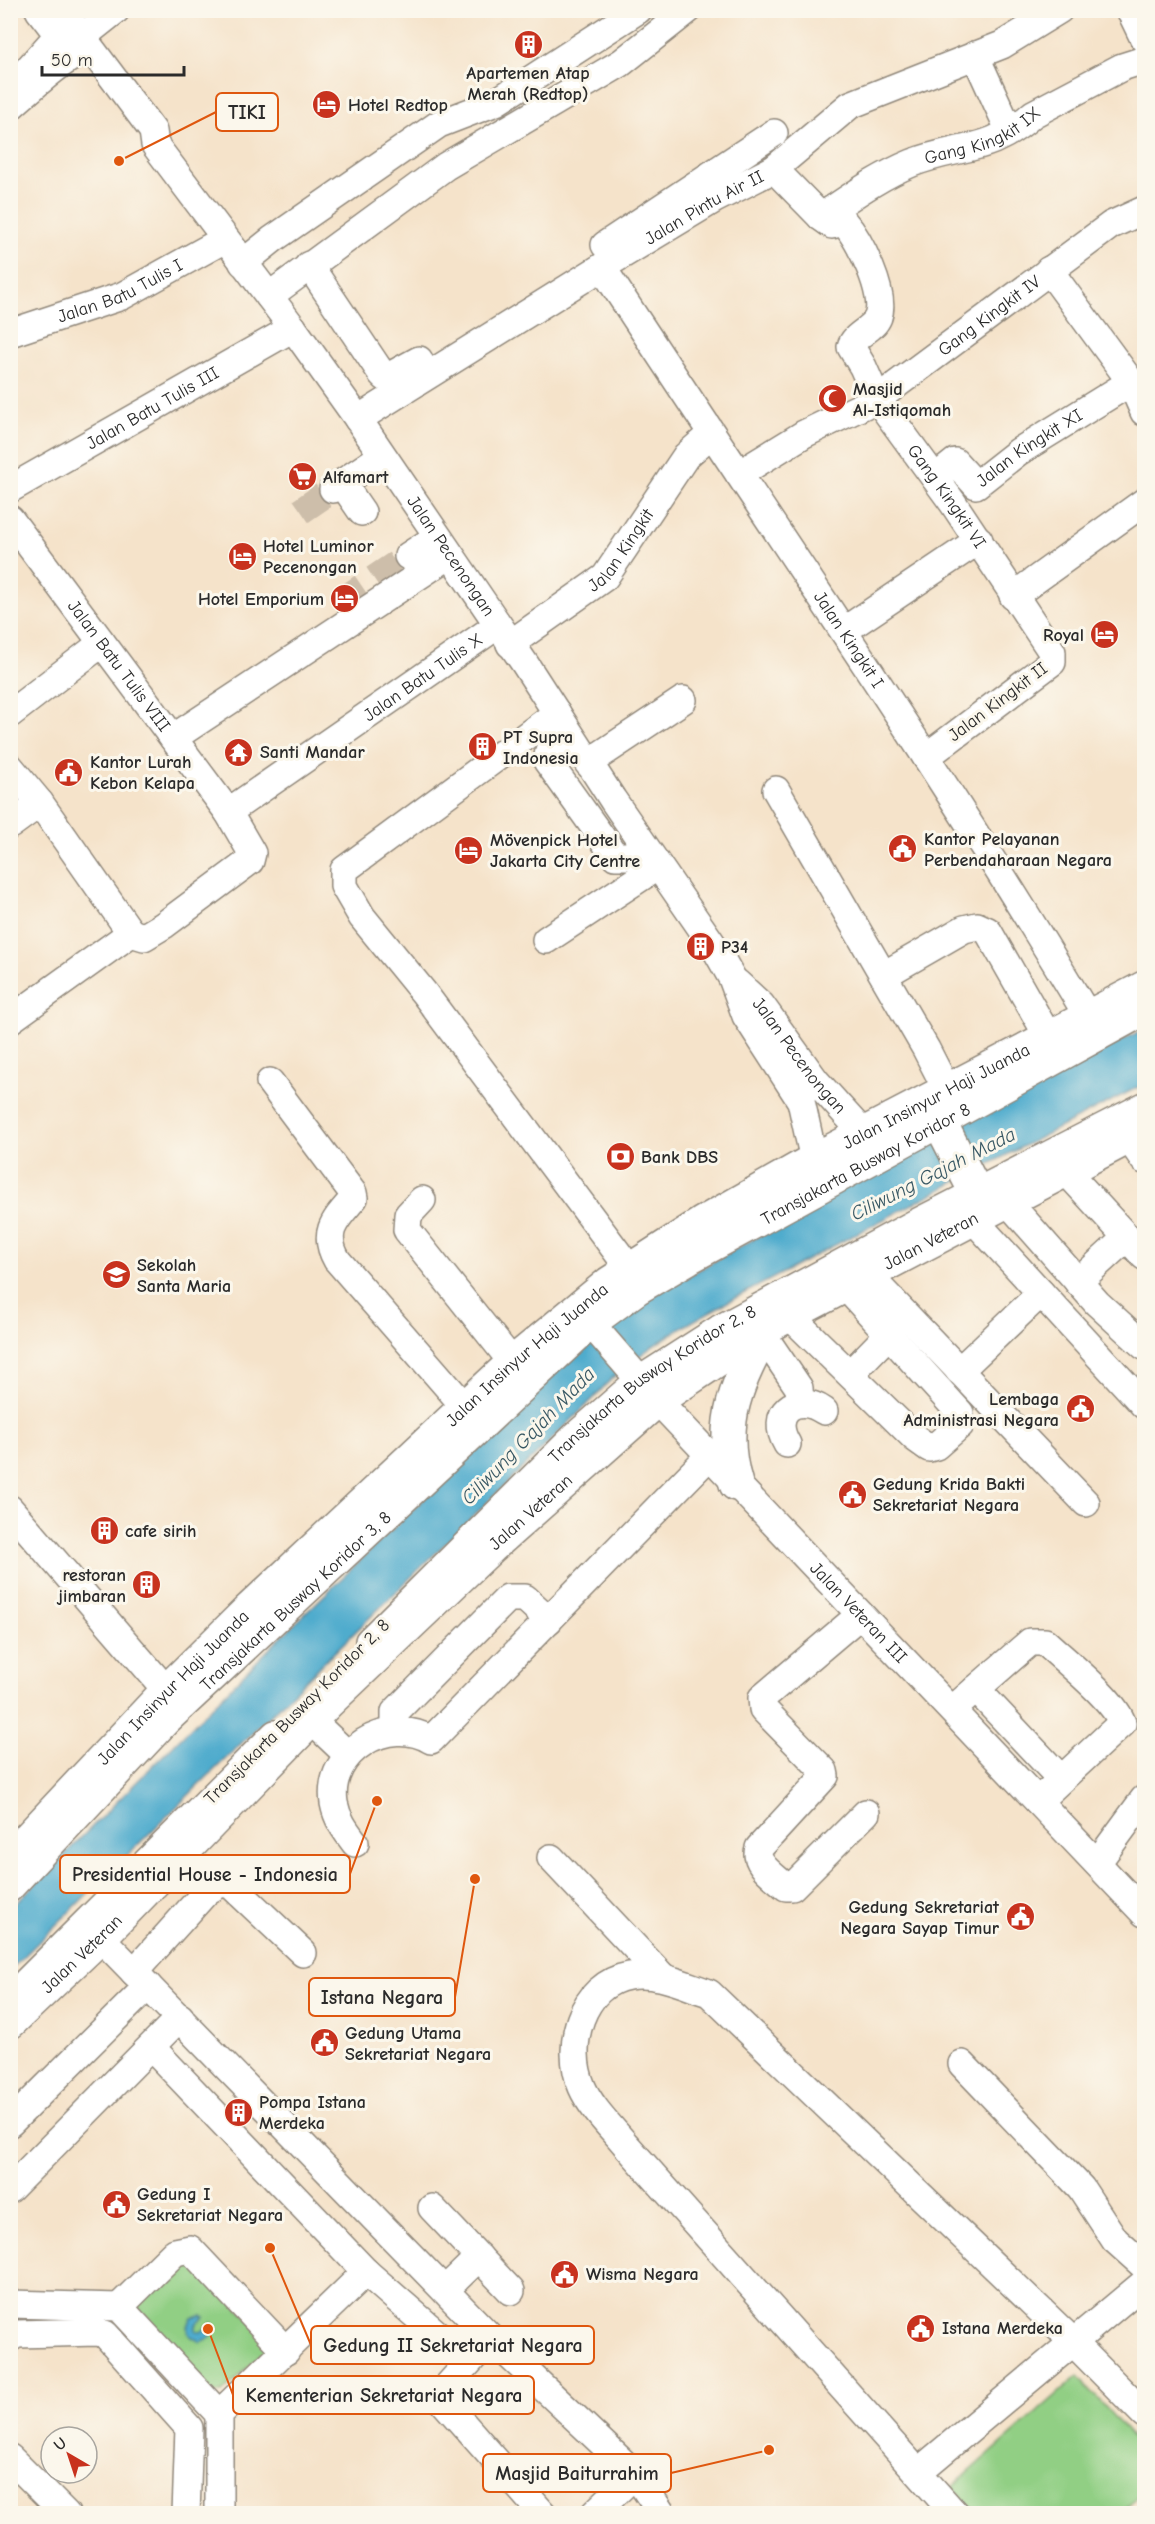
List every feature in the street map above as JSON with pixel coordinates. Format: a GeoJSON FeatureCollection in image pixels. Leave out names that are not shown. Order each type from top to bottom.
{"type":"FeatureCollection","features":[{"type":"Feature","properties":{"kind":"main road","name":"Jalan Insinyur Haji Juanda"},"geometry":{"type":"LineString","coordinates":[[13,1852],[167,1691],[247,1612],[513,1364],[588,1321],[629,1268],[814,1160],[864,1134],[940,1111],[1049,1038],[1144,988]]}},
{"type":"Feature","properties":{"kind":"main road"},"geometry":{"type":"LineString","coordinates":[[940,1111],[982,1200]]}},
{"type":"Feature","properties":{"kind":"main road","name":"Jalan Veteran"},"geometry":{"type":"LineString","coordinates":[[10,2022],[100,1937],[311,1720],[491,1547],[643,1385],[774,1325],[856,1280],[982,1200],[1139,1142]]}},
{"type":"Feature","properties":{"kind":"main road"},"geometry":{"type":"LineString","coordinates":[[736,1484],[728,1451],[728,1422],[741,1378],[774,1325]]}},
{"type":"Feature","properties":{"kind":"street","name":"Jalan Pecenongan"},"geometry":{"type":"LineString","coordinates":[[39,10],[72,34],[141,140],[155,145],[293,328],[358,419],[504,634],[554,731],[588,763],[715,948],[732,978],[746,1016],[801,1101],[814,1160]]}},
{"type":"Feature","properties":{"kind":"street"},"geometry":{"type":"LineString","coordinates":[[10,90],[72,34],[116,10]]}},
{"type":"Feature","properties":{"kind":"street"},"geometry":{"type":"LineString","coordinates":[[234,251],[439,124],[496,102],[638,10]]}},
{"type":"Feature","properties":{"kind":"street"},"geometry":{"type":"LineString","coordinates":[[269,296],[446,166],[621,63],[688,10]]}},
{"type":"Feature","properties":{"kind":"street","name":"Jalan Pintu Air II"},"geometry":{"type":"LineString","coordinates":[[358,419],[715,199],[774,169],[850,105],[1017,37],[1059,10]]}},
{"type":"Feature","properties":{"kind":"street"},"geometry":{"type":"LineString","coordinates":[[1130,10],[1144,39]]}},
{"type":"Feature","properties":{"kind":"street"},"geometry":{"type":"LineString","coordinates":[[10,107],[72,34]]}},
{"type":"Feature","properties":{"kind":"street"},"geometry":{"type":"LineString","coordinates":[[975,55],[1006,123]]}},
{"type":"Feature","properties":{"kind":"street","name":"Gang Kingkit IX"},"geometry":{"type":"LineString","coordinates":[[821,217],[873,181],[937,155],[964,151],[990,143],[1021,125],[1034,114],[1122,67],[1144,60]]}},
{"type":"Feature","properties":{"kind":"street"},"geometry":{"type":"LineString","coordinates":[[309,265],[386,378],[393,376],[591,254],[774,133]]}},
{"type":"Feature","properties":{"kind":"street"},"geometry":{"type":"LineString","coordinates":[[234,251],[343,169]]}},
{"type":"Feature","properties":{"kind":"street"},"geometry":{"type":"LineString","coordinates":[[774,169],[821,217]]}},
{"type":"Feature","properties":{"kind":"street","name":"Gang Kingkit IV"},"geometry":{"type":"LineString","coordinates":[[739,474],[804,434],[877,399],[1111,225],[1144,210]]}},
{"type":"Feature","properties":{"kind":"street","name":"Gang Kingkit VI"},"geometry":{"type":"LineString","coordinates":[[821,217],[832,225],[844,222],[873,272],[880,305],[879,316],[870,328],[852,342],[851,347],[877,399],[962,515],[1013,596]]}},
{"type":"Feature","properties":{"kind":"street","name":"Jalan Batu Tulis I"},"geometry":{"type":"LineString","coordinates":[[10,333],[122,296],[234,251]]}},
{"type":"Feature","properties":{"kind":"street","name":"Jalan Kingkit I"},"geometry":{"type":"LineString","coordinates":[[602,267],[711,434],[845,630],[1089,1018]]}},
{"type":"Feature","properties":{"kind":"street"},"geometry":{"type":"LineString","coordinates":[[1049,270],[1131,382],[1144,412]]}},
{"type":"Feature","properties":{"kind":"street","name":"Jalan Batu Tulis III"},"geometry":{"type":"LineString","coordinates":[[10,489],[293,328]]}},
{"type":"Feature","properties":{"kind":"street","name":"Jalan Kingkit XI"},"geometry":{"type":"LineString","coordinates":[[934,478],[955,462],[975,485],[1018,453],[1131,382]]}},
{"type":"Feature","properties":{"kind":"street","name":"Jalan Kingkit"},"geometry":{"type":"LineString","coordinates":[[504,634],[605,578],[686,456],[711,434]]}},
{"type":"Feature","properties":{"kind":"street"},"geometry":{"type":"LineString","coordinates":[[362,512],[337,486],[382,456]]}},
{"type":"Feature","properties":{"kind":"street"},"geometry":{"type":"LineString","coordinates":[[962,515],[988,495],[980,482]]}},
{"type":"Feature","properties":{"kind":"street"},"geometry":{"type":"LineString","coordinates":[[1013,596],[1144,502]]}},
{"type":"Feature","properties":{"kind":"street","name":"Jalan Batu Tulis VIII"},"geometry":{"type":"LineString","coordinates":[[10,519],[228,812],[248,842],[252,853],[250,861],[164,926],[144,937],[131,933]]}},
{"type":"Feature","properties":{"kind":"street"},"geometry":{"type":"LineString","coordinates":[[845,630],[979,540]]}},
{"type":"Feature","properties":{"kind":"street"},"geometry":{"type":"LineString","coordinates":[[408,556],[444,546]]}},
{"type":"Feature","properties":{"kind":"street"},"geometry":{"type":"LineString","coordinates":[[173,738],[444,546]]}},
{"type":"Feature","properties":{"kind":"street","name":"Jalan Kingkit II"},"geometry":{"type":"LineString","coordinates":[[926,757],[1052,662],[1052,652],[1013,596]]}},
{"type":"Feature","properties":{"kind":"street","name":"Jalan Batu Tulis X"},"geometry":{"type":"LineString","coordinates":[[228,812],[504,634]]}},
{"type":"Feature","properties":{"kind":"street"},"geometry":{"type":"LineString","coordinates":[[10,714],[102,643]]}},
{"type":"Feature","properties":{"kind":"street"},"geometry":{"type":"LineString","coordinates":[[588,763],[683,700]]}},
{"type":"Feature","properties":{"kind":"street"},"geometry":{"type":"LineString","coordinates":[[554,731],[546,754],[546,761],[615,856],[652,857]]}},
{"type":"Feature","properties":{"kind":"street"},"geometry":{"type":"LineString","coordinates":[[554,731],[344,870],[344,886],[362,917],[424,993],[629,1268]]}},
{"type":"Feature","properties":{"kind":"street"},"geometry":{"type":"LineString","coordinates":[[10,767],[40,802],[131,933],[10,1020]]}},
{"type":"Feature","properties":{"kind":"street"},"geometry":{"type":"LineString","coordinates":[[776,790],[884,975],[940,1111]]}},
{"type":"Feature","properties":{"kind":"street"},"geometry":{"type":"LineString","coordinates":[[10,825],[40,802]]}},
{"type":"Feature","properties":{"kind":"street"},"geometry":{"type":"LineString","coordinates":[[546,940],[652,857]]}},
{"type":"Feature","properties":{"kind":"street"},"geometry":{"type":"LineString","coordinates":[[884,975],[964,929],[977,926],[988,931],[1049,1038]]}},
{"type":"Feature","properties":{"kind":"street","name":"Jalan Pecenongan"},"geometry":{"type":"LineString","coordinates":[[732,978],[761,1005],[815,1080],[864,1134]]}},
{"type":"Feature","properties":{"kind":"street","name":"Transjakarta Busway Koridor 8"},"geometry":{"type":"LineString","coordinates":[[588,1321],[940,1111],[1144,1012]]}},
{"type":"Feature","properties":{"kind":"street"},"geometry":{"type":"LineString","coordinates":[[270,1082],[353,1193],[354,1198],[338,1216],[329,1234],[329,1246],[337,1260],[466,1408]]}},
{"type":"Feature","properties":{"kind":"street","name":"Transjakarta Busway Koridor 2, 8"},"geometry":{"type":"LineString","coordinates":[[10,1998],[566,1445],[719,1329],[982,1200],[1144,1106]]}},
{"type":"Feature","properties":{"kind":"street"},"geometry":{"type":"LineString","coordinates":[[1065,1170],[1136,1246],[1078,1282]]}},
{"type":"Feature","properties":{"kind":"street"},"geometry":{"type":"LineString","coordinates":[[422,1200],[408,1215],[407,1230],[513,1364]]}},
{"type":"Feature","properties":{"kind":"street"},"geometry":{"type":"LineString","coordinates":[[982,1200],[1078,1282],[1144,1346]]}},
{"type":"Feature","properties":{"kind":"street"},"geometry":{"type":"LineString","coordinates":[[982,1200],[1041,1293],[1144,1405]]}},
{"type":"Feature","properties":{"kind":"street"},"geometry":{"type":"LineString","coordinates":[[774,1325],[850,1374],[915,1438],[929,1448],[936,1446],[960,1425],[960,1413],[888,1335],[856,1280]]}},
{"type":"Feature","properties":{"kind":"street"},"geometry":{"type":"LineString","coordinates":[[856,1280],[959,1371],[1086,1503]]}},
{"type":"Feature","properties":{"kind":"street"},"geometry":{"type":"LineString","coordinates":[[959,1371],[1041,1293]]}},
{"type":"Feature","properties":{"kind":"street","name":"Jalan Veteran III"},"geometry":{"type":"LineString","coordinates":[[588,1321],[643,1385],[1144,1913]]}},
{"type":"Feature","properties":{"kind":"street","name":"Transjakarta Busway Koridor 3, 8"},"geometry":{"type":"LineString","coordinates":[[10,1888],[166,1722],[588,1321]]}},
{"type":"Feature","properties":{"kind":"street"},"geometry":{"type":"LineString","coordinates":[[774,1325],[799,1388],[812,1407],[788,1408],[781,1419],[780,1433],[786,1444]]}},
{"type":"Feature","properties":{"kind":"street"},"geometry":{"type":"LineString","coordinates":[[850,1374],[888,1335]]}},
{"type":"Feature","properties":{"kind":"street"},"geometry":{"type":"LineString","coordinates":[[355,1843],[340,1824],[334,1801],[336,1777],[348,1755],[369,1737],[395,1730],[422,1734],[431,1740],[710,1455]]}},
{"type":"Feature","properties":{"kind":"street"},"geometry":{"type":"LineString","coordinates":[[10,1509],[167,1691]]}},
{"type":"Feature","properties":{"kind":"street"},"geometry":{"type":"LineString","coordinates":[[395,1730],[395,1712],[508,1598],[525,1598],[549,1620]]}},
{"type":"Feature","properties":{"kind":"street"},"geometry":{"type":"LineString","coordinates":[[860,1615],[762,1698],[763,1709],[824,1771],[825,1776],[759,1848],[759,1861],[786,1887],[792,1887],[866,1813]]}},
{"type":"Feature","properties":{"kind":"street"},"geometry":{"type":"LineString","coordinates":[[952,1710],[1030,1642],[1037,1640],[1045,1642],[1103,1698],[1119,1715],[1122,1723],[1038,1801]]}},
{"type":"Feature","properties":{"kind":"street"},"geometry":{"type":"LineString","coordinates":[[976,1689],[1061,1779]]}},
{"type":"Feature","properties":{"kind":"street"},"geometry":{"type":"LineString","coordinates":[[311,1720],[348,1755]]}},
{"type":"Feature","properties":{"kind":"street"},"geometry":{"type":"LineString","coordinates":[[1097,1863],[1144,1799]]}},
{"type":"Feature","properties":{"kind":"street"},"geometry":{"type":"LineString","coordinates":[[551,1858],[663,1977]]}},
{"type":"Feature","properties":{"kind":"street"},"geometry":{"type":"LineString","coordinates":[[10,2123],[141,1979],[207,1892],[221,1883],[231,1885],[303,1953]]}},
{"type":"Feature","properties":{"kind":"street"},"geometry":{"type":"LineString","coordinates":[[100,1937],[492,2339],[635,2474],[663,2514]]}},
{"type":"Feature","properties":{"kind":"street"},"geometry":{"type":"LineString","coordinates":[[955,2514],[626,2145],[582,2088],[577,2071],[576,2043],[579,2026],[591,1999],[610,1982],[629,1976],[663,1977],[709,1993],[1144,2414]]}},
{"type":"Feature","properties":{"kind":"street"},"geometry":{"type":"LineString","coordinates":[[10,2189],[180,2017]]}},
{"type":"Feature","properties":{"kind":"street"},"geometry":{"type":"LineString","coordinates":[[150,2048],[366,2272],[468,2361]]}},
{"type":"Feature","properties":{"kind":"street"},"geometry":{"type":"LineString","coordinates":[[962,2064],[1081,2188],[1115,2240],[1144,2266]]}},
{"type":"Feature","properties":{"kind":"street"},"geometry":{"type":"LineString","coordinates":[[432,2208],[511,2291]]}},
{"type":"Feature","properties":{"kind":"street"},"geometry":{"type":"LineString","coordinates":[[119,2307],[175,2252],[190,2249],[286,2351]]}},
{"type":"Feature","properties":{"kind":"street"},"geometry":{"type":"LineString","coordinates":[[445,2290],[479,2257]]}},
{"type":"Feature","properties":{"kind":"street"},"geometry":{"type":"LineString","coordinates":[[219,2414],[366,2272]]}},
{"type":"Feature","properties":{"kind":"street"},"geometry":{"type":"LineString","coordinates":[[918,2472],[1074,2344],[1144,2283]]}},
{"type":"Feature","properties":{"kind":"street"},"geometry":{"type":"LineString","coordinates":[[10,2304],[119,2307],[219,2414],[219,2514]]}},
{"type":"Feature","properties":{"kind":"street"},"geometry":{"type":"LineString","coordinates":[[10,2338],[17,2334],[105,2334],[189,2428],[186,2514]]}},
{"type":"Feature","properties":{"kind":"street"},"geometry":{"type":"LineString","coordinates":[[492,2339],[468,2361],[442,2392],[441,2399],[543,2514]]}},
{"type":"Feature","properties":{"kind":"street"},"geometry":{"type":"LineString","coordinates":[[10,2458],[66,2514]]}},
{"type":"Feature","properties":{"kind":"street"},"geometry":{"type":"LineString","coordinates":[[594,2514],[635,2474]]}},
{"type":"Feature","properties":{"kind":"green space"},"geometry":{"type":"Polygon","coordinates":[[[180,2262],[193,2263],[267,2337],[266,2350],[222,2393],[211,2393],[136,2305],[180,2262]]]}},
{"type":"Feature","properties":{"kind":"green space"},"geometry":{"type":"Polygon","coordinates":[[[1078,2376],[1144,2451],[1144,2492],[1120,2513],[975,2513],[952,2487],[1078,2376]]]}},
{"type":"Feature","properties":{"kind":"water","name":"Ciliwung Gajah Mada"},"geometry":{"type":"Polygon","coordinates":[[[1144,1029],[1144,1084],[715,1309],[660,1341],[635,1359],[11,1969],[11,1908],[282,1636],[581,1347],[622,1313],[967,1119],[1144,1029]]]}},
{"type":"Feature","properties":{"kind":"water"},"geometry":{"type":"Polygon","coordinates":[[[205,2317],[196,2325],[196,2331],[201,2332],[212,2323],[212,2333],[209,2338],[200,2342],[189,2335],[187,2326],[192,2318],[205,2317]]]}},
{"type":"Feature","properties":{"kind":"tunnel"},"geometry":{"type":"LineString","coordinates":[[301,511],[333,489]]}},
{"type":"Feature","properties":{"kind":"tunnel"},"geometry":{"type":"LineString","coordinates":[[340,602],[408,556]]}},
{"type":"Feature","properties":{"kind":"place","name":"Apartemen Atap Merah (Redtop)"},"geometry":{"type":"Point","coordinates":[528,44]}},
{"type":"Feature","properties":{"kind":"place","name":"Hotel Redtop"},"geometry":{"type":"Point","coordinates":[327,105]}},
{"type":"Feature","properties":{"kind":"place","name":"TIKI"},"geometry":{"type":"Point","coordinates":[119,161]}},
{"type":"Feature","properties":{"kind":"place","name":"Masjid Al-Istiqomah"},"geometry":{"type":"Point","coordinates":[832,399]}},
{"type":"Feature","properties":{"kind":"place","name":"Alfamart"},"geometry":{"type":"Point","coordinates":[302,477]}},
{"type":"Feature","properties":{"kind":"place","name":"Hotel Luminor Pecenongan"},"geometry":{"type":"Point","coordinates":[242,556]}},
{"type":"Feature","properties":{"kind":"place","name":"Hotel Emporium"},"geometry":{"type":"Point","coordinates":[345,599]}},
{"type":"Feature","properties":{"kind":"place","name":"Royal"},"geometry":{"type":"Point","coordinates":[1105,635]}},
{"type":"Feature","properties":{"kind":"place","name":"PT Supra Indonesia"},"geometry":{"type":"Point","coordinates":[482,747]}},
{"type":"Feature","properties":{"kind":"place","name":"Santi Mandar"},"geometry":{"type":"Point","coordinates":[239,752]}},
{"type":"Feature","properties":{"kind":"place","name":"Kantor Lurah Kebon Kelapa"},"geometry":{"type":"Point","coordinates":[69,772]}},
{"type":"Feature","properties":{"kind":"place","name":"Kantor Pelayanan Perbendaharaan Negara"},"geometry":{"type":"Point","coordinates":[903,849]}},
{"type":"Feature","properties":{"kind":"place","name":"Mövenpick Hotel Jakarta City Centre"},"geometry":{"type":"Point","coordinates":[469,850]}},
{"type":"Feature","properties":{"kind":"place","name":"P34"},"geometry":{"type":"Point","coordinates":[700,947]}},
{"type":"Feature","properties":{"kind":"place","name":"Bank DBS"},"geometry":{"type":"Point","coordinates":[620,1157]}},
{"type":"Feature","properties":{"kind":"place","name":"Sekolah Santa Maria"},"geometry":{"type":"Point","coordinates":[116,1275]}},
{"type":"Feature","properties":{"kind":"place","name":"Lembaga Administrasi Negara"},"geometry":{"type":"Point","coordinates":[1080,1409]}},
{"type":"Feature","properties":{"kind":"place","name":"Gedung Krida Bakti Sekretariat Negara"},"geometry":{"type":"Point","coordinates":[852,1494]}},
{"type":"Feature","properties":{"kind":"place","name":"cafe sirih"},"geometry":{"type":"Point","coordinates":[104,1531]}},
{"type":"Feature","properties":{"kind":"place","name":"restoran jimbaran"},"geometry":{"type":"Point","coordinates":[147,1585]}},
{"type":"Feature","properties":{"kind":"place","name":"Presidential House - Indonesia"},"geometry":{"type":"Point","coordinates":[377,1801]}},
{"type":"Feature","properties":{"kind":"place","name":"Istana Negara"},"geometry":{"type":"Point","coordinates":[475,1879]}},
{"type":"Feature","properties":{"kind":"place","name":"Gedung Sekretariat Negara Sayap Timur"},"geometry":{"type":"Point","coordinates":[1020,1917]}},
{"type":"Feature","properties":{"kind":"place","name":"Gedung Utama Sekretariat Negara"},"geometry":{"type":"Point","coordinates":[324,2043]}},
{"type":"Feature","properties":{"kind":"place","name":"Pompa Istana Merdeka"},"geometry":{"type":"Point","coordinates":[238,2112]}},
{"type":"Feature","properties":{"kind":"place","name":"Gedung I Sekretariat Negara"},"geometry":{"type":"Point","coordinates":[116,2204]}},
{"type":"Feature","properties":{"kind":"place","name":"Gedung II Sekretariat Negara"},"geometry":{"type":"Point","coordinates":[270,2248]}},
{"type":"Feature","properties":{"kind":"place","name":"Wisma Negara"},"geometry":{"type":"Point","coordinates":[565,2274]}},
{"type":"Feature","properties":{"kind":"place","name":"Istana Merdeka"},"geometry":{"type":"Point","coordinates":[921,2328]}},
{"type":"Feature","properties":{"kind":"place","name":"Kementerian Sekretariat Negara"},"geometry":{"type":"Point","coordinates":[208,2329]}},
{"type":"Feature","properties":{"kind":"place","name":"Masjid Baiturrahim"},"geometry":{"type":"Point","coordinates":[769,2450]}}]}
